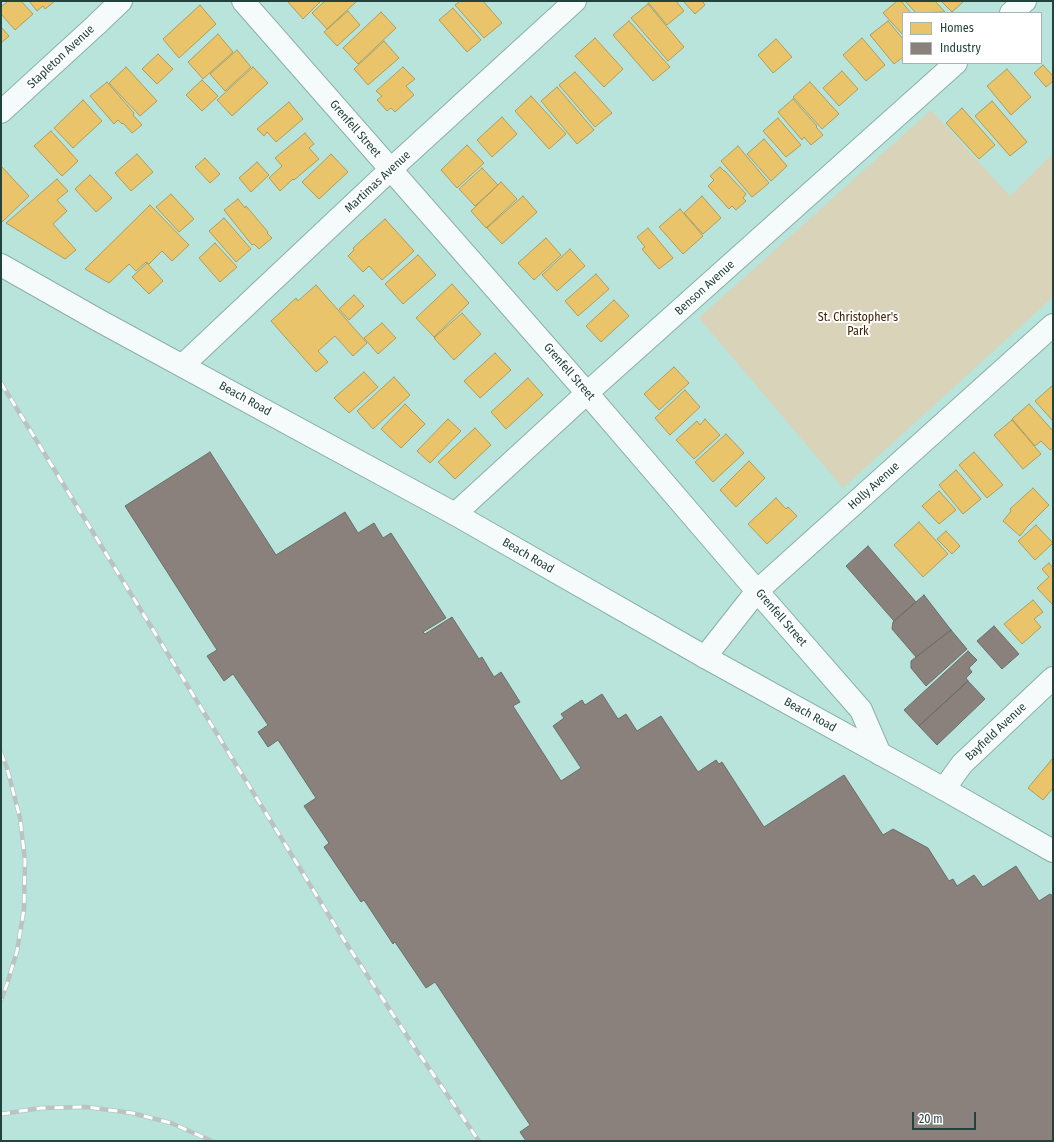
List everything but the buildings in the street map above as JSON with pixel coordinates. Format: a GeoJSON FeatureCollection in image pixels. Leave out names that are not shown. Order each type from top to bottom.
{"type":"FeatureCollection","features":[{"type":"Feature","properties":{"kind":"street","name":"Stapleton Avenue"},"geometry":{"type":"LineString","coordinates":[[1,112],[96,26],[120,1]]}},
{"type":"Feature","properties":{"kind":"street","name":"Grenfell Street"},"geometry":{"type":"LineString","coordinates":[[243,1],[587,393],[861,710],[880,754]]}},
{"type":"Feature","properties":{"kind":"street","name":"Martimas Avenue"},"geometry":{"type":"LineString","coordinates":[[182,365],[390,170],[575,1]]}},
{"type":"Feature","properties":{"kind":"street"},"geometry":{"type":"LineString","coordinates":[[1013,12],[1025,1]]}},
{"type":"Feature","properties":{"kind":"street","name":"Benson Avenue"},"geometry":{"type":"LineString","coordinates":[[455,514],[587,393],[955,64]]}},
{"type":"Feature","properties":{"kind":"street","name":"Beach Road"},"geometry":{"type":"LineString","coordinates":[[1,265],[98,320],[455,514],[705,657],[1053,851]]}},
{"type":"Feature","properties":{"kind":"street","name":"Holly Avenue"},"geometry":{"type":"LineString","coordinates":[[705,657],[757,591],[1053,325]]}},
{"type":"Feature","properties":{"kind":"street","name":"Bayfield Avenue"},"geometry":{"type":"LineString","coordinates":[[944,789],[962,764],[1053,678]]}},
{"type":"Feature","properties":{"kind":"green space","name":"St. Christopher's Park"},"geometry":{"type":"Polygon","coordinates":[[[931,110],[1010,196],[1053,153],[1053,297],[843,488],[699,318],[931,110]]]}},
{"type":"Feature","properties":{"kind":"railway"},"geometry":{"type":"LineString","coordinates":[[1,383],[344,940],[413,1045],[479,1141]]}},
{"type":"Feature","properties":{"kind":"railway"},"geometry":{"type":"LineString","coordinates":[[1,753],[7,768],[20,818],[25,860],[24,909],[17,951],[1,1000]]}},
{"type":"Feature","properties":{"kind":"railway"},"geometry":{"type":"LineString","coordinates":[[1,1114],[41,1108],[86,1107],[132,1113],[171,1123],[212,1141]]}}]}
